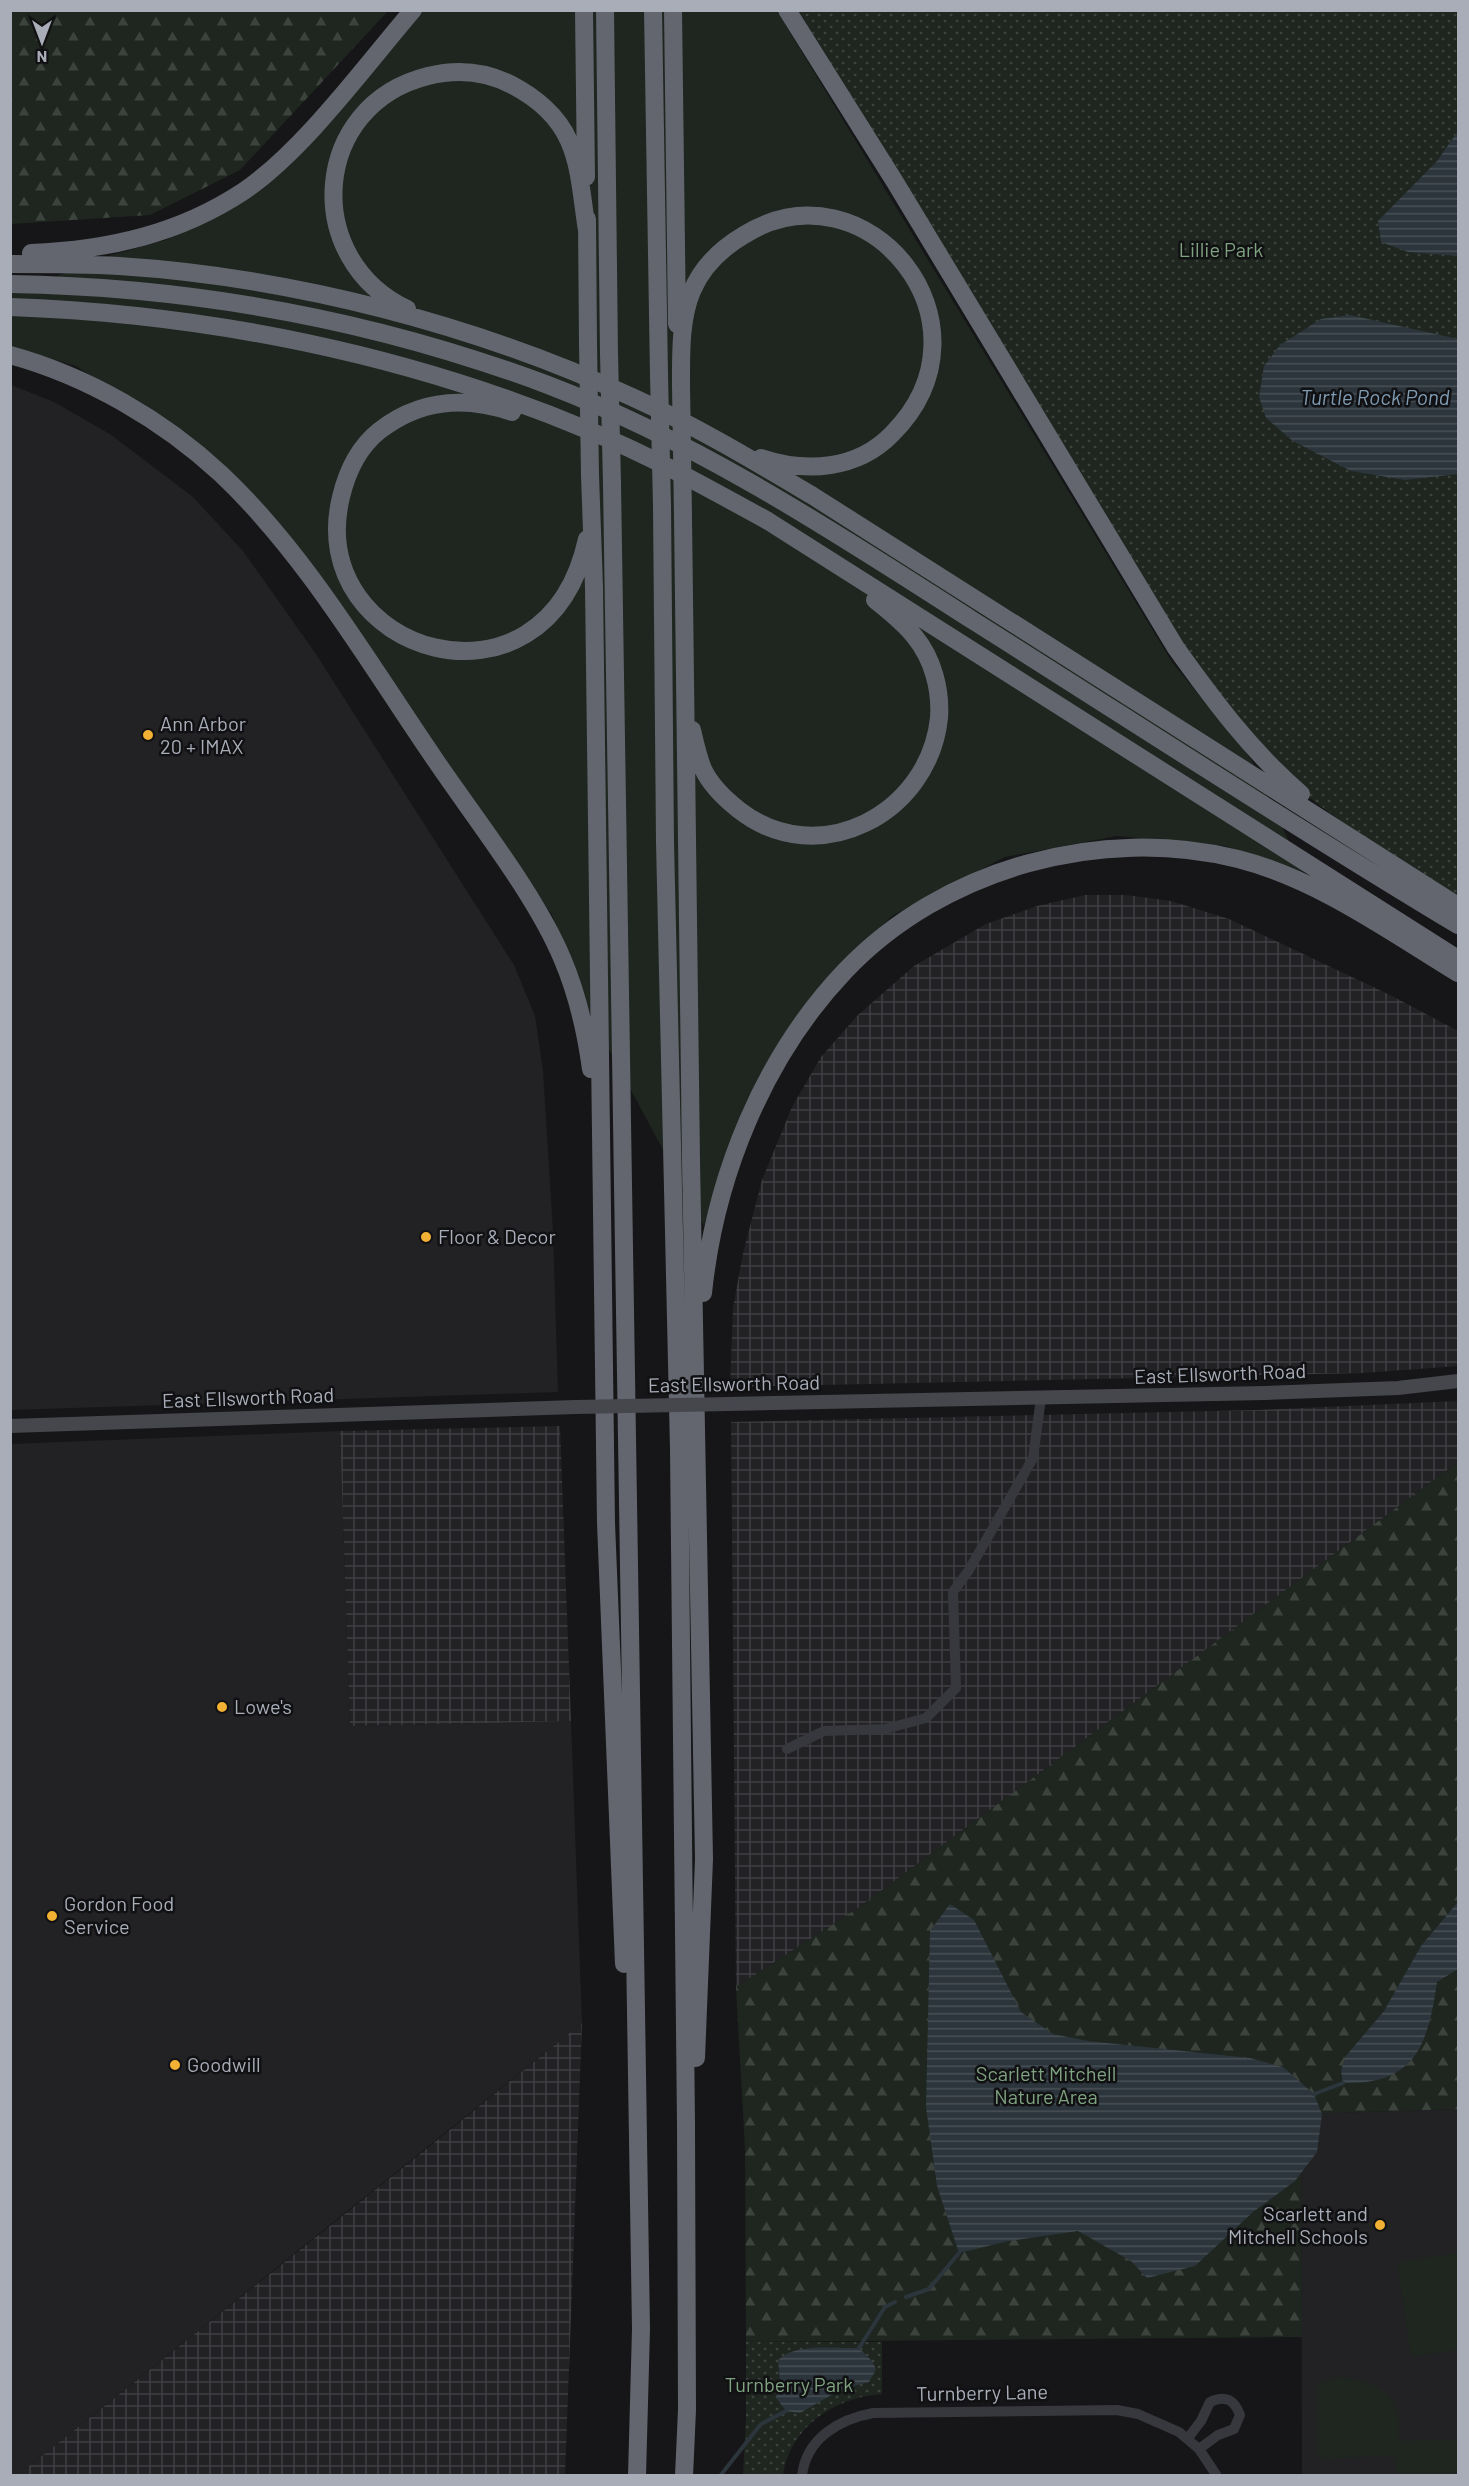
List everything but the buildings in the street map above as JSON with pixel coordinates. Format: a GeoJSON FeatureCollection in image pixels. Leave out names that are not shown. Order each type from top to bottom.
{"type":"FeatureCollection","features":[{"type":"Feature","properties":{"kind":"highway"},"geometry":{"type":"LineString","coordinates":[[10,253],[101,247],[153,236],[198,217],[244,190],[275,165],[309,130],[413,10]]}},
{"type":"Feature","properties":{"kind":"highway"},"geometry":{"type":"LineString","coordinates":[[584,10],[606,1523],[623,1958],[636,2048]]}},
{"type":"Feature","properties":{"kind":"highway"},"geometry":{"type":"LineString","coordinates":[[605,10],[641,2329],[637,2475]]}},
{"type":"Feature","properties":{"kind":"highway"},"geometry":{"type":"LineString","coordinates":[[653,10],[662,506],[665,842],[679,1449],[686,2125],[687,2410],[684,2475]]}},
{"type":"Feature","properties":{"kind":"highway"},"geometry":{"type":"LineString","coordinates":[[673,10],[677,304],[681,361],[704,1859],[696,2054],[686,2125]]}},
{"type":"Feature","properties":{"kind":"highway"},"geometry":{"type":"LineString","coordinates":[[787,10],[901,192],[1176,648],[1227,720],[1254,750],[1345,833]]}},
{"type":"Feature","properties":{"kind":"highway"},"geometry":{"type":"LineString","coordinates":[[439,324],[393,303],[361,276],[345,252],[337,229],[333,204],[333,181],[339,156],[351,129],[368,107],[392,90],[417,79],[443,72],[471,72],[500,79],[540,102],[569,140],[578,170],[587,230]]}},
{"type":"Feature","properties":{"kind":"highway"},"geometry":{"type":"LineString","coordinates":[[681,361],[688,306],[701,276],[730,243],[752,230],[777,220],[808,216],[836,219],[863,229],[885,243],[901,259],[917,282],[932,325],[931,373],[919,401],[906,420],[885,441],[858,458],[819,467],[776,463],[731,447]]}},
{"type":"Feature","properties":{"kind":"highway"},"geometry":{"type":"LineString","coordinates":[[10,264],[119,266],[197,274],[332,298],[439,324],[543,360],[634,397],[731,447],[813,496],[1458,906]]}},
{"type":"Feature","properties":{"kind":"highway"},"geometry":{"type":"LineString","coordinates":[[10,284],[136,289],[209,297],[342,322],[476,360],[550,386],[632,421],[756,486],[1458,925]]}},
{"type":"Feature","properties":{"kind":"highway"},"geometry":{"type":"LineString","coordinates":[[10,307],[138,316],[295,340],[387,361],[443,378],[592,431],[710,489],[768,521],[1458,959]]}},
{"type":"Feature","properties":{"kind":"highway"},"geometry":{"type":"LineString","coordinates":[[10,355],[63,374],[123,402],[170,433],[220,473],[266,521],[299,562],[510,871],[562,958],[588,1046],[600,1128]]}},
{"type":"Feature","properties":{"kind":"highway"},"geometry":{"type":"LineString","coordinates":[[556,417],[532,418],[477,404],[455,401],[430,405],[395,419],[374,436],[356,457],[344,484],[338,508],[337,535],[342,562],[352,588],[369,610],[393,630],[435,648],[481,650],[506,644],[533,631],[552,614],[567,594],[579,569],[591,513]]}},
{"type":"Feature","properties":{"kind":"highway"},"geometry":{"type":"LineString","coordinates":[[685,690],[695,746],[704,771],[722,797],[749,818],[774,829],[803,836],[831,834],[859,827],[884,814],[910,791],[927,765],[937,735],[940,709],[936,680],[929,659],[916,637],[846,570]]}},
{"type":"Feature","properties":{"kind":"highway"},"geometry":{"type":"LineString","coordinates":[[695,1357],[705,1270],[725,1184],[747,1124],[781,1055],[814,1006],[846,969],[888,934],[933,903],[994,874],[1053,857],[1112,848],[1174,849],[1237,859],[1288,876],[1341,903],[1458,973]]}},
{"type":"Feature","properties":{"kind":"main road","name":"East Ellsworth Road"},"geometry":{"type":"LineString","coordinates":[[10,1426],[576,1407],[1265,1394],[1398,1388],[1458,1381]]}},
{"type":"Feature","properties":{"kind":"street"},"geometry":{"type":"LineString","coordinates":[[787,1749],[824,1731],[885,1729],[926,1718],[956,1688],[954,1592],[1033,1458],[1041,1398]]}},
{"type":"Feature","properties":{"kind":"street"},"geometry":{"type":"LineString","coordinates":[[1188,2438],[1201,2421],[1210,2402],[1219,2398],[1228,2398],[1236,2404],[1240,2415],[1234,2429],[1218,2434],[1199,2449]]}},
{"type":"Feature","properties":{"kind":"street","name":"Turnberry Lane"},"geometry":{"type":"LineString","coordinates":[[802,2475],[813,2446],[829,2429],[852,2417],[873,2413],[1117,2410],[1138,2414],[1164,2424],[1188,2438],[1199,2449],[1216,2475]]}},
{"type":"Feature","properties":{"kind":"shaded area"},"geometry":{"type":"Polygon","coordinates":[[[11,385],[54,402],[110,434],[193,497],[243,551],[316,654],[514,965],[535,1016],[543,1071],[553,1232],[558,1392],[11,1410],[11,385]]]}},
{"type":"Feature","properties":{"kind":"shaded area"},"geometry":{"type":"Polygon","coordinates":[[[1085,895],[1126,895],[1171,901],[1229,919],[1392,996],[1458,1031],[1458,1366],[1363,1373],[730,1387],[733,1308],[743,1253],[762,1180],[792,1107],[821,1057],[858,1015],[914,966],[986,924],[1037,906],[1085,895]]]}},
{"type":"Feature","properties":{"kind":"shaded area"},"geometry":{"type":"Polygon","coordinates":[[[1458,1401],[1458,1462],[858,1908],[736,1987],[731,1422],[1257,1410],[1458,1401]]]}},
{"type":"Feature","properties":{"kind":"shaded area"},"geometry":{"type":"Polygon","coordinates":[[[560,1426],[571,1721],[350,1726],[340,1431],[560,1426]]]}},
{"type":"Feature","properties":{"kind":"shaded area"},"geometry":{"type":"Polygon","coordinates":[[[340,1431],[350,1726],[571,1721],[582,2023],[18,2475],[11,2476],[11,1444],[340,1431]]]}},
{"type":"Feature","properties":{"kind":"shaded area"},"geometry":{"type":"Polygon","coordinates":[[[582,2023],[565,2475],[18,2475],[431,2145],[582,2023]]]}},
{"type":"Feature","properties":{"kind":"shaded area","name":"Scarlett and Mitchell Schools"},"geometry":{"type":"Polygon","coordinates":[[[1458,2109],[1458,2475],[1302,2475],[1301,2114],[1458,2109]]]}},
{"type":"Feature","properties":{"kind":"green space"},"geometry":{"type":"Polygon","coordinates":[[[11,10],[388,11],[240,170],[150,215],[11,224],[11,10]]]}},
{"type":"Feature","properties":{"kind":"green space"},"geometry":{"type":"Polygon","coordinates":[[[421,11],[777,11],[1172,662],[1251,759],[1303,872],[1225,846],[1117,836],[1005,857],[892,916],[807,1002],[747,1102],[704,1226],[589,1012],[552,915],[316,570],[207,450],[76,366],[11,347],[11,294],[108,256],[166,240],[263,189],[421,11]]]}},
{"type":"Feature","properties":{"kind":"green space","name":"Lillie Park"},"geometry":{"type":"Polygon","coordinates":[[[796,11],[1458,11],[1458,899],[1369,842],[1292,782],[1201,674],[796,11]]]}},
{"type":"Feature","properties":{"kind":"green space","name":"Scarlett Mitchell Nature Area"},"geometry":{"type":"Polygon","coordinates":[[[1458,1462],[1458,2109],[1301,2114],[1302,2337],[746,2342],[745,2148],[736,1987],[858,1908],[1458,1462]]]}},
{"type":"Feature","properties":{"kind":"green space"},"geometry":{"type":"Polygon","coordinates":[[[1458,2253],[1458,2350],[1411,2357],[1397,2262],[1458,2253]]]}},
{"type":"Feature","properties":{"kind":"green space","name":"Turnberry Park"},"geometry":{"type":"Polygon","coordinates":[[[746,2342],[882,2342],[882,2394],[848,2401],[818,2418],[805,2429],[795,2443],[787,2458],[783,2475],[743,2476],[746,2342]]]}},
{"type":"Feature","properties":{"kind":"green space"},"geometry":{"type":"Polygon","coordinates":[[[1339,2377],[1366,2382],[1386,2394],[1393,2402],[1397,2413],[1398,2441],[1458,2440],[1458,2475],[1396,2475],[1395,2452],[1394,2455],[1323,2459],[1317,2453],[1317,2384],[1339,2377]]]}},
{"type":"Feature","properties":{"kind":"water"},"geometry":{"type":"Polygon","coordinates":[[[1458,131],[1458,256],[1408,252],[1381,242],[1378,221],[1437,161],[1458,131]]]}},
{"type":"Feature","properties":{"kind":"water","name":"Turtle Rock Pond"},"geometry":{"type":"Polygon","coordinates":[[[1350,315],[1458,339],[1458,474],[1405,480],[1351,471],[1293,441],[1266,418],[1259,397],[1264,366],[1280,345],[1321,319],[1350,315]]]}},
{"type":"Feature","properties":{"kind":"water"},"geometry":{"type":"Polygon","coordinates":[[[1458,1902],[1458,1969],[1437,1982],[1423,2042],[1402,2068],[1387,2077],[1368,2082],[1343,2083],[1341,2071],[1345,2057],[1384,2011],[1421,1946],[1458,1902]]]}},
{"type":"Feature","properties":{"kind":"water"},"geometry":{"type":"Polygon","coordinates":[[[950,1904],[974,1920],[1021,2012],[1053,2034],[1088,2041],[1250,2058],[1283,2067],[1314,2094],[1322,2114],[1317,2152],[1295,2181],[1253,2212],[1195,2266],[1147,2278],[1131,2261],[1078,2231],[1009,2241],[959,2253],[937,2186],[926,2107],[930,1931],[950,1904]]]}},
{"type":"Feature","properties":{"kind":"water"},"geometry":{"type":"Polygon","coordinates":[[[828,2347],[859,2348],[872,2361],[876,2369],[869,2382],[842,2389],[800,2413],[786,2411],[777,2399],[776,2386],[780,2382],[778,2360],[786,2354],[828,2347]]]}},
{"type":"Feature","properties":{"kind":"waterway"},"geometry":{"type":"LineString","coordinates":[[1314,2094],[1343,2083]]}},
{"type":"Feature","properties":{"kind":"waterway"},"geometry":{"type":"LineString","coordinates":[[906,2297],[929,2289],[959,2253]]}},
{"type":"Feature","properties":{"kind":"waterway"},"geometry":{"type":"LineString","coordinates":[[859,2348],[885,2307],[895,2302]]}},
{"type":"Feature","properties":{"kind":"waterway"},"geometry":{"type":"LineString","coordinates":[[720,2476],[761,2424],[786,2411]]}},
{"type":"Feature","properties":{"kind":"place","name":"Ann Arbor 20 + IMAX"},"geometry":{"type":"Point","coordinates":[148,735]}},
{"type":"Feature","properties":{"kind":"place","name":"Floor & Decor"},"geometry":{"type":"Point","coordinates":[426,1237]}},
{"type":"Feature","properties":{"kind":"place","name":"Lowe's"},"geometry":{"type":"Point","coordinates":[222,1707]}},
{"type":"Feature","properties":{"kind":"place","name":"Gordon Food Service"},"geometry":{"type":"Point","coordinates":[52,1916]}},
{"type":"Feature","properties":{"kind":"place","name":"Goodwill"},"geometry":{"type":"Point","coordinates":[175,2065]}},
{"type":"Feature","properties":{"kind":"place","name":"Scarlett and Mitchell Schools"},"geometry":{"type":"Point","coordinates":[1380,2225]}}]}
